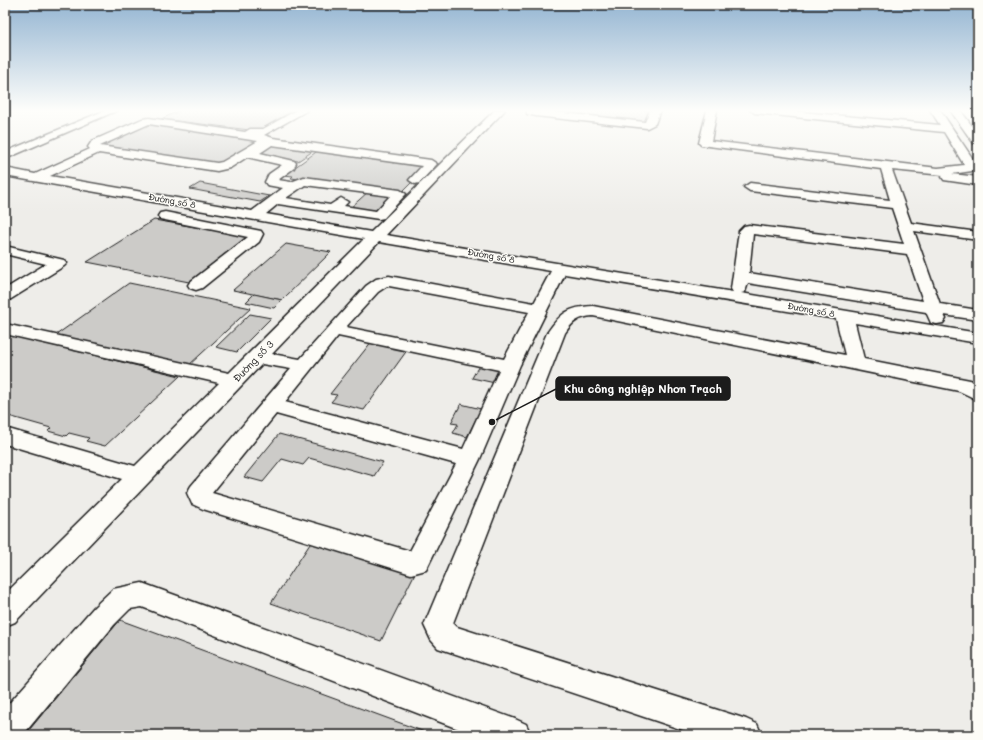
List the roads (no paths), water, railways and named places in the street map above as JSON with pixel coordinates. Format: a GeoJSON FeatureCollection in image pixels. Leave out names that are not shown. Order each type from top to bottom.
{"type":"FeatureCollection","features":[{"type":"Feature","properties":{"kind":"street"},"geometry":{"type":"LineString","coordinates":[[5,156],[32,145]]}},
{"type":"Feature","properties":{"kind":"street"},"geometry":{"type":"LineString","coordinates":[[95,145],[94,147],[98,149]]}},
{"type":"Feature","properties":{"kind":"street"},"geometry":{"type":"LineString","coordinates":[[38,177],[98,149],[216,166],[226,165],[259,145]]}},
{"type":"Feature","properties":{"kind":"street"},"geometry":{"type":"LineString","coordinates":[[266,145],[250,154],[290,163],[290,165],[273,177],[272,182],[292,186]]}},
{"type":"Feature","properties":{"kind":"street"},"geometry":{"type":"LineString","coordinates":[[275,200],[379,215],[431,164],[298,145]]}},
{"type":"Feature","properties":{"kind":"street","name":"Đường số 3"},"geometry":{"type":"LineString","coordinates":[[5,613],[466,145]]}},
{"type":"Feature","properties":{"kind":"street"},"geometry":{"type":"LineString","coordinates":[[712,145],[938,172],[968,168],[971,165],[958,145]]}},
{"type":"Feature","properties":{"kind":"street"},"geometry":{"type":"LineString","coordinates":[[750,154],[978,181]]}},
{"type":"Feature","properties":{"kind":"street"},"geometry":{"type":"LineString","coordinates":[[198,178],[216,166]]}},
{"type":"Feature","properties":{"kind":"street"},"geometry":{"type":"LineString","coordinates":[[886,170],[941,332]]}},
{"type":"Feature","properties":{"kind":"street","name":"Đường số 8"},"geometry":{"type":"LineString","coordinates":[[5,172],[374,237],[978,338]]}},
{"type":"Feature","properties":{"kind":"street"},"geometry":{"type":"LineString","coordinates":[[255,216],[292,186],[307,181],[400,194]]}},
{"type":"Feature","properties":{"kind":"street"},"geometry":{"type":"LineString","coordinates":[[750,187],[898,205]]}},
{"type":"Feature","properties":{"kind":"street"},"geometry":{"type":"LineString","coordinates":[[333,209],[358,188]]}},
{"type":"Feature","properties":{"kind":"street"},"geometry":{"type":"LineString","coordinates":[[189,219],[205,207]]}},
{"type":"Feature","properties":{"kind":"street"},"geometry":{"type":"LineString","coordinates":[[165,216],[189,219],[256,234],[256,236],[196,285]]}},
{"type":"Feature","properties":{"kind":"street"},"geometry":{"type":"LineString","coordinates":[[905,226],[978,236]]}},
{"type":"Feature","properties":{"kind":"street"},"geometry":{"type":"LineString","coordinates":[[738,297],[746,231],[749,229],[913,250]]}},
{"type":"Feature","properties":{"kind":"street"},"geometry":{"type":"LineString","coordinates":[[5,250],[60,262],[5,296]]}},
{"type":"Feature","properties":{"kind":"street"},"geometry":{"type":"LineString","coordinates":[[538,308],[390,281],[382,282],[372,288],[334,330],[199,493],[200,497],[203,500],[411,563],[417,562],[469,459],[538,308],[560,268]]}},
{"type":"Feature","properties":{"kind":"street"},"geometry":{"type":"LineString","coordinates":[[741,277],[978,315]]}},
{"type":"Feature","properties":{"kind":"street"},"geometry":{"type":"LineString","coordinates":[[746,735],[448,638],[441,631],[438,625],[556,333],[567,318],[576,312],[593,311],[963,385],[974,389],[978,393]]}},
{"type":"Feature","properties":{"kind":"street"},"geometry":{"type":"LineString","coordinates":[[844,315],[856,364]]}},
{"type":"Feature","properties":{"kind":"street"},"geometry":{"type":"LineString","coordinates":[[5,330],[234,380]]}},
{"type":"Feature","properties":{"kind":"street"},"geometry":{"type":"LineString","coordinates":[[334,330],[507,366],[511,365]]}},
{"type":"Feature","properties":{"kind":"street"},"geometry":{"type":"LineString","coordinates":[[257,357],[305,366]]}},
{"type":"Feature","properties":{"kind":"street"},"geometry":{"type":"LineString","coordinates":[[272,406],[469,459]]}},
{"type":"Feature","properties":{"kind":"street"},"geometry":{"type":"LineString","coordinates":[[5,436],[141,476]]}},
{"type":"Feature","properties":{"kind":"street"},"geometry":{"type":"LineString","coordinates":[[5,732],[104,616],[123,598],[142,595],[515,735]]}},
{"type":"Feature","properties":{"kind":"place","name":"Khu công nghiệp Nhơn Trạch"},"geometry":{"type":"Point","coordinates":[492,422]}}]}
